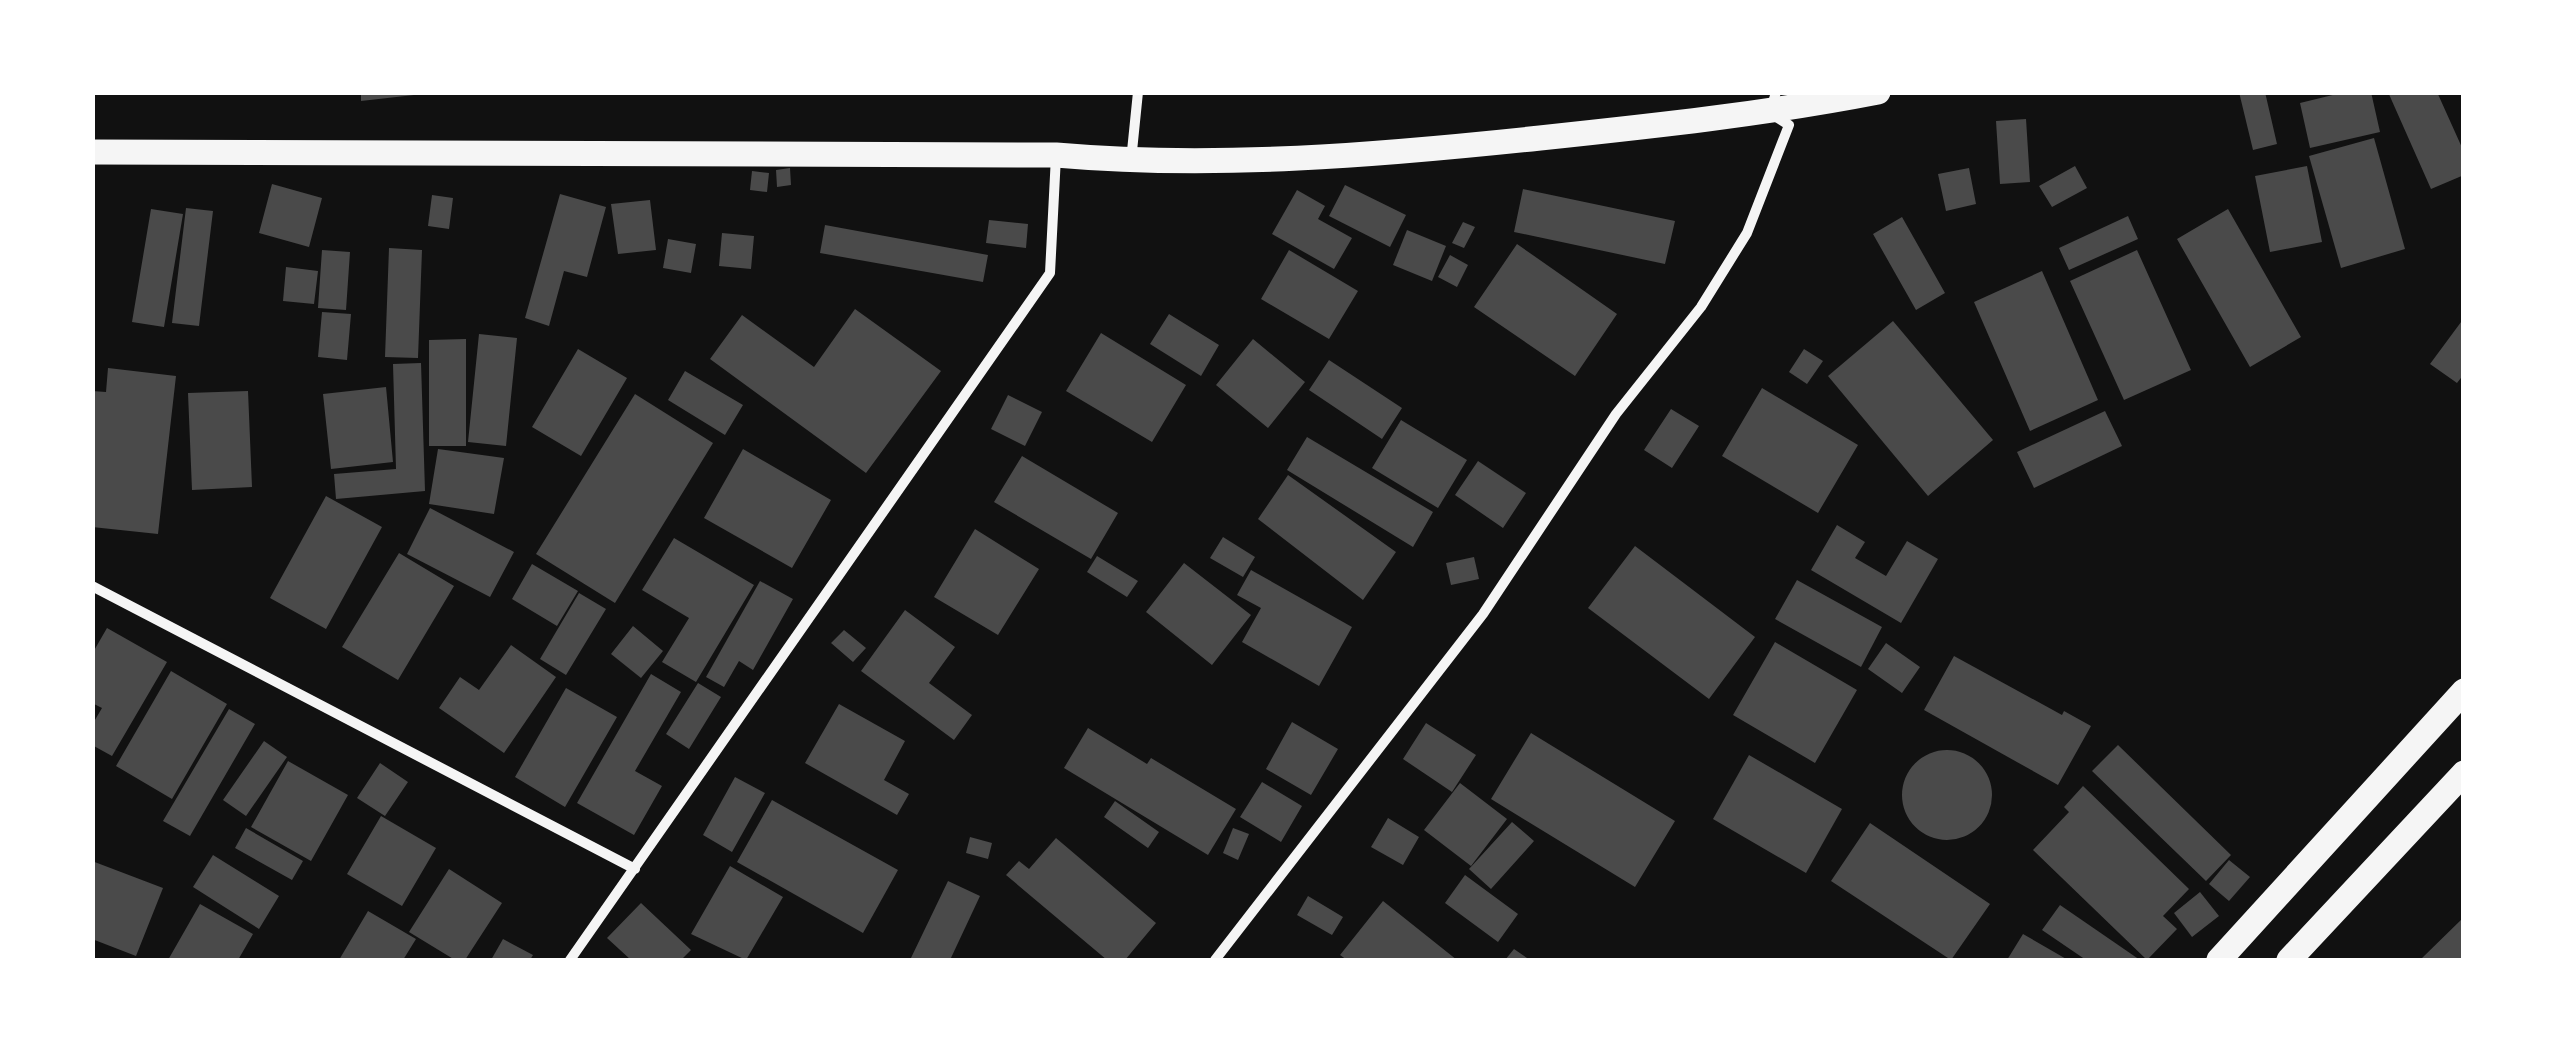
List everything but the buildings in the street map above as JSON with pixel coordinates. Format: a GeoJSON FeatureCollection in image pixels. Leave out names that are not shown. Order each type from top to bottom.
{"type":"FeatureCollection","features":[{"type":"Feature","properties":{"kind":"main road"},"geometry":{"type":"LineString","coordinates":[[92,152],[1056,155],[1131,162],[1404,152],[1878,92]]}},
{"type":"Feature","properties":{"kind":"main road"},"geometry":{"type":"LineString","coordinates":[[2219,960],[2464,691]]}},
{"type":"Feature","properties":{"kind":"main road"},"geometry":{"type":"LineString","coordinates":[[2289,960],[2464,773]]}},
{"type":"Feature","properties":{"kind":"street"},"geometry":{"type":"LineString","coordinates":[[1131,162],[1138,92]]}},
{"type":"Feature","properties":{"kind":"street"},"geometry":{"type":"LineString","coordinates":[[1215,960],[1483,614],[1616,414],[1701,307],[1747,233],[1789,124],[1773,103]]}},
{"type":"Feature","properties":{"kind":"street"},"geometry":{"type":"LineString","coordinates":[[570,960],[1050,273],[1056,155]]}},
{"type":"Feature","properties":{"kind":"street"},"geometry":{"type":"LineString","coordinates":[[92,586],[636,869]]}}]}
